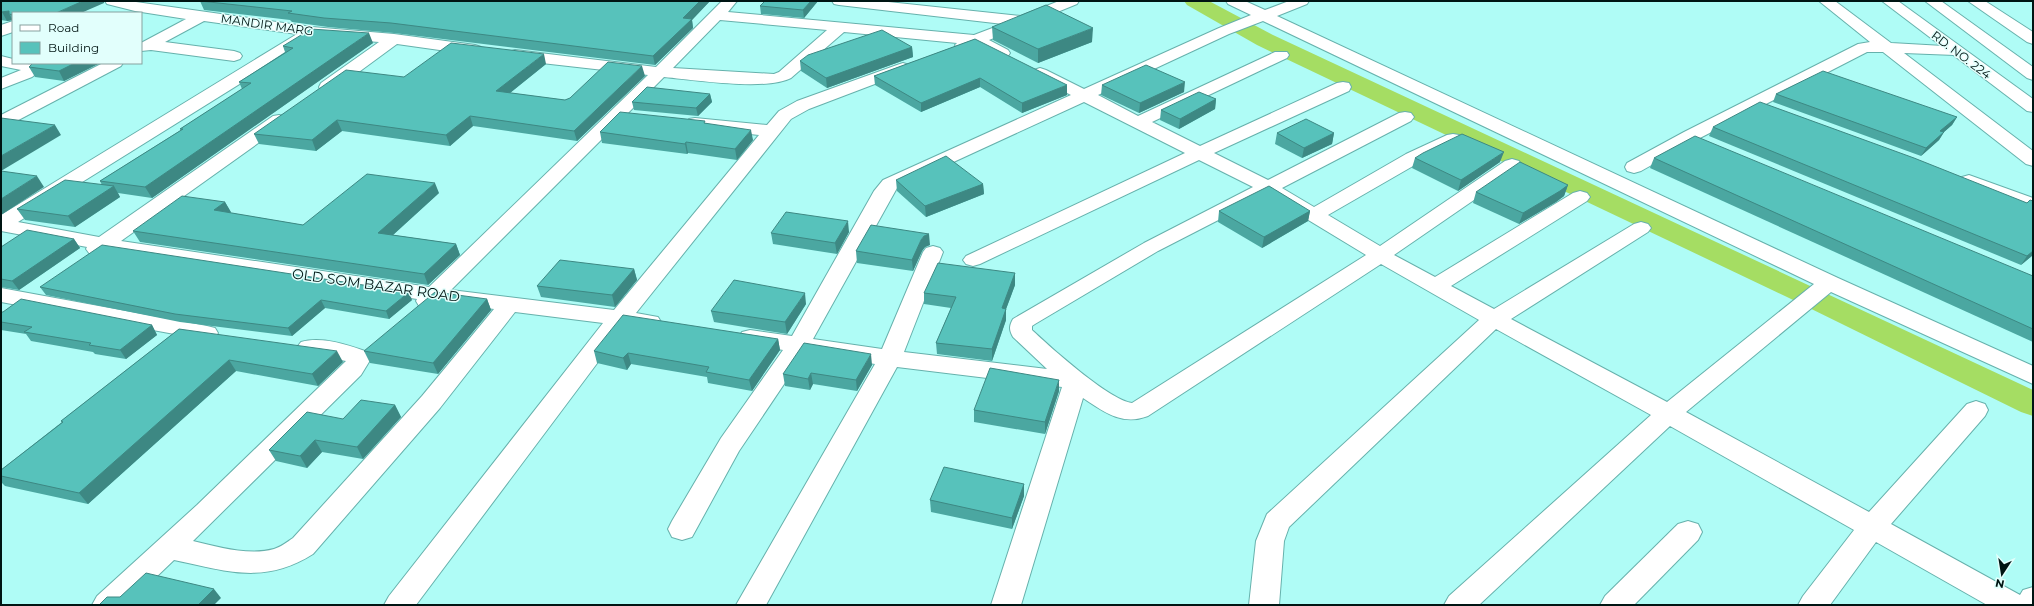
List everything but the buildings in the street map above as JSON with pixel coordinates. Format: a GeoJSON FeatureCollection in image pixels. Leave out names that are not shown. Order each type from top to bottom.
{"type":"FeatureCollection","features":[{"type":"Feature","properties":{"kind":"street"},"geometry":{"type":"LineString","coordinates":[[412,314],[435,294],[618,115],[730,1]]}},
{"type":"Feature","properties":{"kind":"street"},"geometry":{"type":"LineString","coordinates":[[839,1],[1022,21]]}},
{"type":"Feature","properties":{"kind":"street"},"geometry":{"type":"LineString","coordinates":[[940,54],[1072,1]]}},
{"type":"Feature","properties":{"kind":"street"},"geometry":{"type":"LineString","coordinates":[[1233,1],[1817,292],[2033,376]]}},
{"type":"Feature","properties":{"kind":"street"},"geometry":{"type":"LineString","coordinates":[[682,529],[730,446],[799,344],[884,191],[890,184],[1224,31],[1262,15],[1302,1]]}},
{"type":"Feature","properties":{"kind":"street"},"geometry":{"type":"LineString","coordinates":[[1826,1],[2033,160]]}},
{"type":"Feature","properties":{"kind":"street","name":"RD. NO. 224"},"geometry":{"type":"LineString","coordinates":[[1889,1],[2033,107]]}},
{"type":"Feature","properties":{"kind":"street","name":"RD. NO. 224"},"geometry":{"type":"LineString","coordinates":[[1932,1],[2033,75]]}},
{"type":"Feature","properties":{"kind":"street"},"geometry":{"type":"LineString","coordinates":[[1974,1],[2033,39]]}},
{"type":"Feature","properties":{"kind":"street"},"geometry":{"type":"LineString","coordinates":[[102,12],[119,2]]}},
{"type":"Feature","properties":{"kind":"street","name":"MANDIR MARG"},"geometry":{"type":"LineString","coordinates":[[119,2],[135,7],[312,32],[394,39],[487,51]]}},
{"type":"Feature","properties":{"kind":"street"},"geometry":{"type":"LineString","coordinates":[[716,15],[976,40],[1267,187],[1435,286],[2013,605]]}},
{"type":"Feature","properties":{"kind":"street"},"geometry":{"type":"LineString","coordinates":[[145,47],[202,16]]}},
{"type":"Feature","properties":{"kind":"street"},"geometry":{"type":"LineString","coordinates":[[1,23],[12,26]]}},
{"type":"Feature","properties":{"kind":"street"},"geometry":{"type":"LineString","coordinates":[[1,31],[12,26]]}},
{"type":"Feature","properties":{"kind":"street"},"geometry":{"type":"LineString","coordinates":[[503,53],[661,72],[764,80],[777,79],[785,75],[840,27]]}},
{"type":"Feature","properties":{"kind":"street"},"geometry":{"type":"LineString","coordinates":[[1,225],[312,32]]}},
{"type":"Feature","properties":{"kind":"street"},"geometry":{"type":"LineString","coordinates":[[310,98],[394,39]]}},
{"type":"Feature","properties":{"kind":"street"},"geometry":{"type":"LineString","coordinates":[[145,47],[234,56]]}},
{"type":"Feature","properties":{"kind":"street"},"geometry":{"type":"LineString","coordinates":[[1634,168],[1690,136],[1864,47],[1955,50]]}},
{"type":"Feature","properties":{"kind":"street"},"geometry":{"type":"LineString","coordinates":[[1139,122],[1281,55]]}},
{"type":"Feature","properties":{"kind":"street"},"geometry":{"type":"LineString","coordinates":[[1,61],[12,63]]}},
{"type":"Feature","properties":{"kind":"street"},"geometry":{"type":"LineString","coordinates":[[399,605],[619,317],[785,115],[792,110],[918,62]]}},
{"type":"Feature","properties":{"kind":"street"},"geometry":{"type":"LineString","coordinates":[[1,84],[30,72],[35,68],[16,64]]}},
{"type":"Feature","properties":{"kind":"street"},"geometry":{"type":"LineString","coordinates":[[1,122],[113,64]]}},
{"type":"Feature","properties":{"kind":"street"},"geometry":{"type":"LineString","coordinates":[[973,260],[1200,153],[1343,88]]}},
{"type":"Feature","properties":{"kind":"street"},"geometry":{"type":"LineString","coordinates":[[1755,103],[1778,111]]}},
{"type":"Feature","properties":{"kind":"street"},"geometry":{"type":"LineString","coordinates":[[83,258],[291,112]]}},
{"type":"Feature","properties":{"kind":"street"},"geometry":{"type":"LineString","coordinates":[[618,115],[642,117]]}},
{"type":"Feature","properties":{"kind":"street"},"geometry":{"type":"LineString","coordinates":[[1405,117],[1151,247],[1027,319],[1021,324],[1021,332],[1076,381],[1119,409],[1136,411],[1151,403],[1380,254],[1512,165]]}},
{"type":"Feature","properties":{"kind":"street"},"geometry":{"type":"LineString","coordinates":[[680,121],[773,131]]}},
{"type":"Feature","properties":{"kind":"street"},"geometry":{"type":"LineString","coordinates":[[1690,136],[1712,145]]}},
{"type":"Feature","properties":{"kind":"street"},"geometry":{"type":"LineString","coordinates":[[1315,215],[1413,158],[1452,139]]}},
{"type":"Feature","properties":{"kind":"street"},"geometry":{"type":"LineString","coordinates":[[1950,174],[2033,204]]}},
{"type":"Feature","properties":{"kind":"street"},"geometry":{"type":"LineString","coordinates":[[1435,286],[1580,197]]}},
{"type":"Feature","properties":{"kind":"street","name":"OLD SOM BAZAR ROAD"},"geometry":{"type":"LineString","coordinates":[[1,225],[103,244],[435,294],[674,325]]}},
{"type":"Feature","properties":{"kind":"street"},"geometry":{"type":"LineString","coordinates":[[1264,605],[1270,541],[1277,522],[1288,510],[1494,319],[1641,228]]}},
{"type":"Feature","properties":{"kind":"street"},"geometry":{"type":"LineString","coordinates":[[752,605],[890,358],[933,252]]}},
{"type":"Feature","properties":{"kind":"street"},"geometry":{"type":"LineString","coordinates":[[1,315],[44,286]]}},
{"type":"Feature","properties":{"kind":"street"},"geometry":{"type":"LineString","coordinates":[[1459,605],[1668,414],[1817,292]]}},
{"type":"Feature","properties":{"kind":"street"},"geometry":{"type":"LineString","coordinates":[[1,295],[180,330],[228,336]]}},
{"type":"Feature","properties":{"kind":"street"},"geometry":{"type":"LineString","coordinates":[[168,547],[248,562],[268,562],[290,555],[303,546],[431,402],[510,304]]}},
{"type":"Feature","properties":{"kind":"street"},"geometry":{"type":"LineString","coordinates":[[162,344],[180,330]]}},
{"type":"Feature","properties":{"kind":"street"},"geometry":{"type":"LineString","coordinates":[[729,334],[890,358],[1076,381]]}},
{"type":"Feature","properties":{"kind":"street"},"geometry":{"type":"LineString","coordinates":[[107,605],[207,512],[353,369],[369,350],[345,352],[283,344]]}},
{"type":"Feature","properties":{"kind":"street"},"geometry":{"type":"LineString","coordinates":[[1006,605],[1076,381]]}},
{"type":"Feature","properties":{"kind":"street"},"geometry":{"type":"LineString","coordinates":[[1813,605],[1872,527],[1976,410]]}},
{"type":"Feature","properties":{"kind":"street"},"geometry":{"type":"LineString","coordinates":[[1615,605],[1688,532]]}},
{"type":"Feature","properties":{"kind":"street"},"geometry":{"type":"LineString","coordinates":[[2030,605],[2033,599]]}},
{"type":"Feature","properties":{"kind":"waterway"},"geometry":{"type":"LineString","coordinates":[[1194,1],[1265,40],[2033,404]]}}]}
